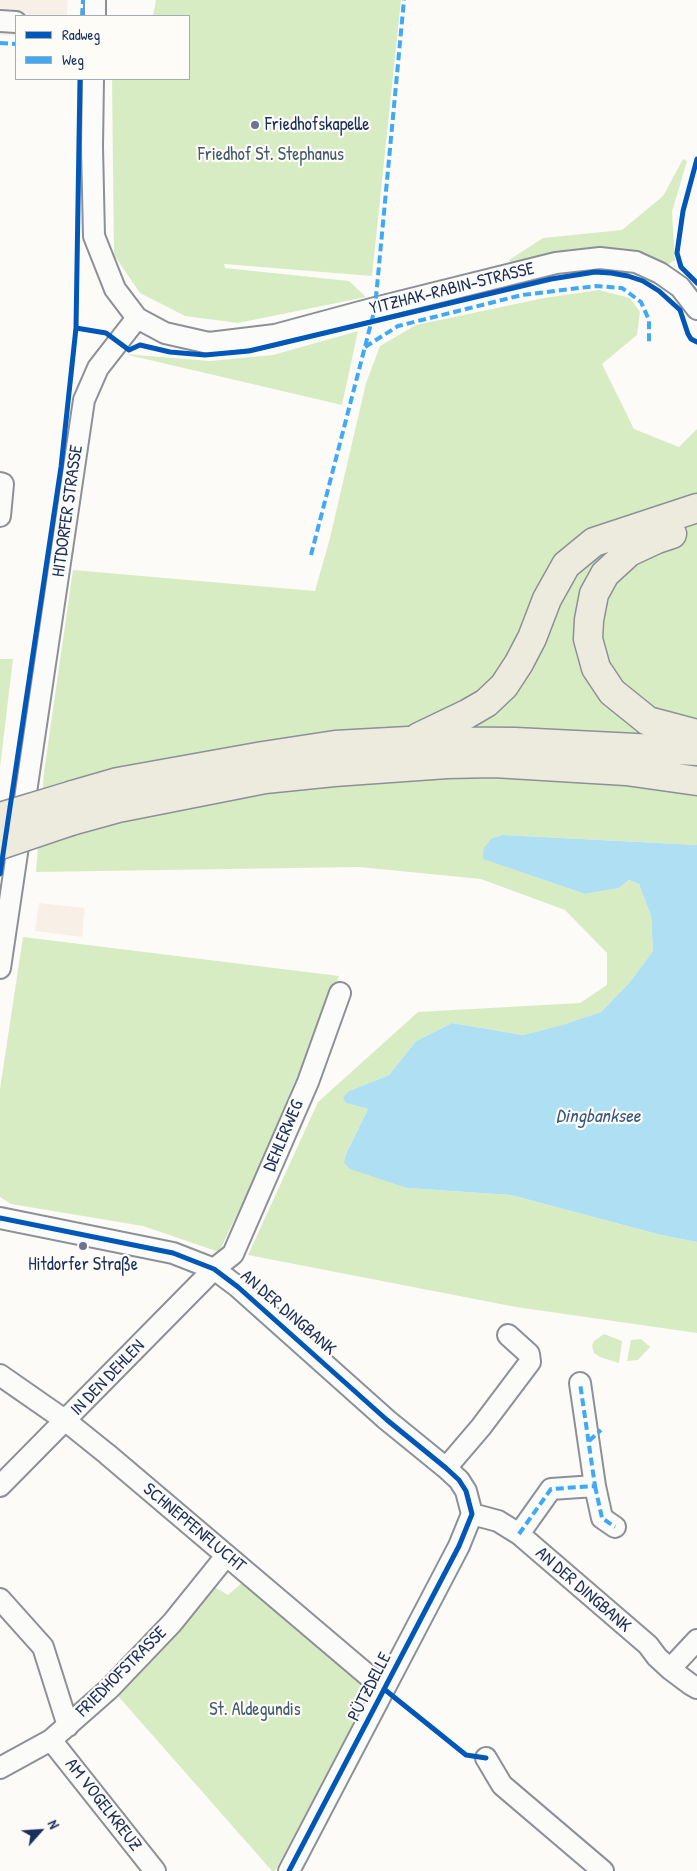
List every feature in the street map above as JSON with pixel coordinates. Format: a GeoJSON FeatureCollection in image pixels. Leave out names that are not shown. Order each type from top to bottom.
{"type":"FeatureCollection","features":[{"type":"Feature","properties":{"kind":"highway"},"geometry":{"type":"LineString","coordinates":[[408,741],[436,730],[467,714],[486,702],[504,686],[532,638],[547,599],[566,565],[594,542],[697,508]]}},
{"type":"Feature","properties":{"kind":"highway"},"geometry":{"type":"LineString","coordinates":[[697,527],[657,538],[629,552],[606,574],[594,594],[588,638],[596,668],[612,692],[648,721],[697,734]]}},
{"type":"Feature","properties":{"kind":"highway"},"geometry":{"type":"LineString","coordinates":[[0,845],[118,782],[335,745],[408,741],[515,742],[697,751]]}},
{"type":"Feature","properties":{"kind":"highway"},"geometry":{"type":"LineString","coordinates":[[0,817],[72,808],[118,808],[266,779],[447,764],[494,763],[626,771],[697,781]]}},
{"type":"Feature","properties":{"kind":"street"},"geometry":{"type":"LineString","coordinates":[[95,0],[95,15]]}},
{"type":"Feature","properties":{"kind":"street"},"geometry":{"type":"LineString","coordinates":[[0,21],[15,22]]}},
{"type":"Feature","properties":{"kind":"street"},"geometry":{"type":"LineString","coordinates":[[93,80],[94,236],[115,289],[137,318]]}},
{"type":"Feature","properties":{"kind":"street","name":"YITZHAK-RABIN-STRASSE"},"geometry":{"type":"LineString","coordinates":[[137,318],[165,333],[209,343],[239,340],[275,335],[556,263],[600,258],[636,262],[654,269],[672,280],[697,309]]}},
{"type":"Feature","properties":{"kind":"street","name":"HITDORFER STRASSE"},"geometry":{"type":"LineString","coordinates":[[0,968],[84,400],[98,368],[137,318]]}},
{"type":"Feature","properties":{"kind":"street"},"geometry":{"type":"LineString","coordinates":[[0,483],[3,484],[0,516]]}},
{"type":"Feature","properties":{"kind":"street","name":"DEHLERWEG"},"geometry":{"type":"LineString","coordinates":[[214,1269],[233,1254],[308,1082],[340,993]]}},
{"type":"Feature","properties":{"kind":"street","name":"AN DER DINGBANK"},"geometry":{"type":"LineString","coordinates":[[0,1218],[173,1253],[214,1269],[238,1287],[387,1420],[459,1480],[466,1491],[472,1514],[498,1521],[519,1534],[648,1645],[670,1669],[697,1688]]}},
{"type":"Feature","properties":{"kind":"street","name":"IN DEN DEHLEN"},"geometry":{"type":"LineString","coordinates":[[0,1486],[214,1269]]}},
{"type":"Feature","properties":{"kind":"street"},"geometry":{"type":"LineString","coordinates":[[446,1468],[481,1427],[530,1362],[529,1354],[508,1334]]}},
{"type":"Feature","properties":{"kind":"street","name":"SCHNEPFENFLUCHT"},"geometry":{"type":"LineString","coordinates":[[0,1375],[66,1421],[384,1689]]}},
{"type":"Feature","properties":{"kind":"street"},"geometry":{"type":"LineString","coordinates":[[580,1383],[595,1436],[595,1486],[602,1518],[615,1527]]}},
{"type":"Feature","properties":{"kind":"street"},"geometry":{"type":"LineString","coordinates":[[519,1534],[550,1489],[595,1486]]}},
{"type":"Feature","properties":{"kind":"street","name":"PÜTZDELLE"},"geometry":{"type":"LineString","coordinates":[[289,1871],[459,1546],[472,1514]]}},
{"type":"Feature","properties":{"kind":"street","name":"FRIEDHOFSTRASSE"},"geometry":{"type":"LineString","coordinates":[[0,1768],[51,1740],[109,1689],[172,1623],[226,1556]]}},
{"type":"Feature","properties":{"kind":"street"},"geometry":{"type":"LineString","coordinates":[[0,1599],[43,1647],[68,1726]]}},
{"type":"Feature","properties":{"kind":"street"},"geometry":{"type":"LineString","coordinates":[[670,1669],[697,1640]]}},
{"type":"Feature","properties":{"kind":"street","name":"AM VOGELKREUZ"},"geometry":{"type":"LineString","coordinates":[[51,1740],[155,1871]]}},
{"type":"Feature","properties":{"kind":"street"},"geometry":{"type":"LineString","coordinates":[[486,1758],[502,1785],[603,1871]]}},
{"type":"Feature","properties":{"kind":"shaded area"},"geometry":{"type":"Polygon","coordinates":[[[0,0],[68,0],[67,15],[15,15],[15,36],[0,35],[0,0]]]}},
{"type":"Feature","properties":{"kind":"shaded area"},"geometry":{"type":"Polygon","coordinates":[[[39,903],[85,908],[82,937],[35,931],[39,903]]]}},
{"type":"Feature","properties":{"kind":"green space","name":"Friedhof St. Stephanus"},"geometry":{"type":"Polygon","coordinates":[[[156,0],[401,0],[372,276],[224,264],[225,268],[349,281],[366,297],[238,323],[185,316],[140,293],[114,255],[112,80],[190,80],[190,15],[153,15],[156,0]]]}},
{"type":"Feature","properties":{"kind":"green space"},"geometry":{"type":"Polygon","coordinates":[[[683,159],[687,161],[672,212],[675,260],[667,265],[642,254],[612,249],[589,249],[557,253],[511,263],[509,260],[543,238],[622,230],[663,196],[683,159]]]}},
{"type":"Feature","properties":{"kind":"green space"},"geometry":{"type":"Polygon","coordinates":[[[599,290],[630,298],[640,312],[637,335],[602,364],[634,429],[679,447],[697,429],[697,845],[503,835],[492,838],[484,859],[585,894],[619,888],[629,880],[639,884],[651,916],[653,951],[630,982],[601,1012],[523,1035],[452,1023],[416,1041],[389,1075],[349,1091],[347,1103],[368,1109],[346,1154],[407,1188],[511,1195],[661,1235],[697,1242],[697,1333],[516,1307],[248,1255],[318,1102],[418,1012],[580,1003],[607,985],[607,953],[565,910],[481,879],[359,867],[36,872],[44,772],[73,570],[315,591],[330,538],[366,383],[380,346],[416,325],[544,298],[599,290]]]}},
{"type":"Feature","properties":{"kind":"green space"},"geometry":{"type":"Polygon","coordinates":[[[358,331],[342,405],[124,354],[210,361],[273,355],[358,331]]]}},
{"type":"Feature","properties":{"kind":"green space"},"geometry":{"type":"Polygon","coordinates":[[[0,659],[13,659],[0,768],[0,659]]]}},
{"type":"Feature","properties":{"kind":"green space"},"geometry":{"type":"Polygon","coordinates":[[[23,937],[339,976],[253,1181],[219,1252],[143,1226],[11,1204],[0,1197],[0,1089],[23,937]]]}},
{"type":"Feature","properties":{"kind":"green space"},"geometry":{"type":"Polygon","coordinates":[[[604,1334],[622,1341],[619,1363],[594,1353],[592,1346],[594,1341],[604,1334]]]}},
{"type":"Feature","properties":{"kind":"green space"},"geometry":{"type":"Polygon","coordinates":[[[641,1339],[650,1347],[638,1360],[627,1361],[631,1340],[641,1339]]]}},
{"type":"Feature","properties":{"kind":"green space","name":"St. Aldegundis"},"geometry":{"type":"Polygon","coordinates":[[[245,1580],[374,1689],[275,1871],[272,1871],[118,1696],[211,1585],[228,1595],[245,1580]]]}},
{"type":"Feature","properties":{"kind":"water","name":"Dingbanksee"},"geometry":{"type":"Polygon","coordinates":[[[503,835],[697,845],[697,1242],[661,1235],[511,1195],[407,1188],[350,1169],[344,1163],[346,1154],[368,1109],[346,1103],[343,1098],[349,1091],[389,1075],[416,1041],[452,1023],[523,1035],[601,1012],[630,982],[653,951],[651,916],[639,884],[629,880],[619,888],[585,894],[483,859],[484,848],[492,838],[503,835]]]}},
{"type":"Feature","properties":{"kind":"marked path"},"geometry":{"type":"LineString","coordinates":[[82,15],[83,0]]}},
{"type":"Feature","properties":{"kind":"marked path"},"geometry":{"type":"LineString","coordinates":[[311,555],[375,308],[404,0]]}},
{"type":"Feature","properties":{"kind":"marked path"},"geometry":{"type":"LineString","coordinates":[[0,43],[15,44]]}},
{"type":"Feature","properties":{"kind":"marked path"},"geometry":{"type":"LineString","coordinates":[[365,347],[398,326],[522,295],[596,286],[622,288],[641,302],[649,320],[649,343]]}},
{"type":"Feature","properties":{"kind":"marked path"},"geometry":{"type":"LineString","coordinates":[[519,1534],[551,1489],[595,1486],[580,1383]]}},
{"type":"Feature","properties":{"kind":"marked path"},"geometry":{"type":"LineString","coordinates":[[589,1441],[601,1430]]}},
{"type":"Feature","properties":{"kind":"marked path"},"geometry":{"type":"LineString","coordinates":[[595,1486],[602,1518],[615,1527]]}},
{"type":"Feature","properties":{"kind":"cycle path"},"geometry":{"type":"LineString","coordinates":[[80,80],[76,328],[106,333],[129,350],[140,345],[170,352],[205,355],[249,351],[551,279],[595,272],[628,276],[643,281],[659,291],[680,310],[688,334],[691,339],[697,342]]}},
{"type":"Feature","properties":{"kind":"cycle path"},"geometry":{"type":"LineString","coordinates":[[697,159],[683,211],[677,253],[681,267],[697,283]]}},
{"type":"Feature","properties":{"kind":"cycle path"},"geometry":{"type":"LineString","coordinates":[[0,874],[61,467],[76,328]]}},
{"type":"Feature","properties":{"kind":"cycle path"},"geometry":{"type":"LineString","coordinates":[[0,1218],[173,1253],[214,1269],[238,1287],[387,1420],[446,1468],[459,1480],[466,1491],[472,1514],[459,1546],[289,1871]]}},
{"type":"Feature","properties":{"kind":"cycle path"},"geometry":{"type":"LineString","coordinates":[[384,1689],[466,1755],[486,1758]]}},
{"type":"Feature","properties":{"kind":"place","name":"Friedhofskapelle"},"geometry":{"type":"Point","coordinates":[255,125]}},
{"type":"Feature","properties":{"kind":"place","name":"Hitdorfer Straße"},"geometry":{"type":"Point","coordinates":[83,1246]}}]}
